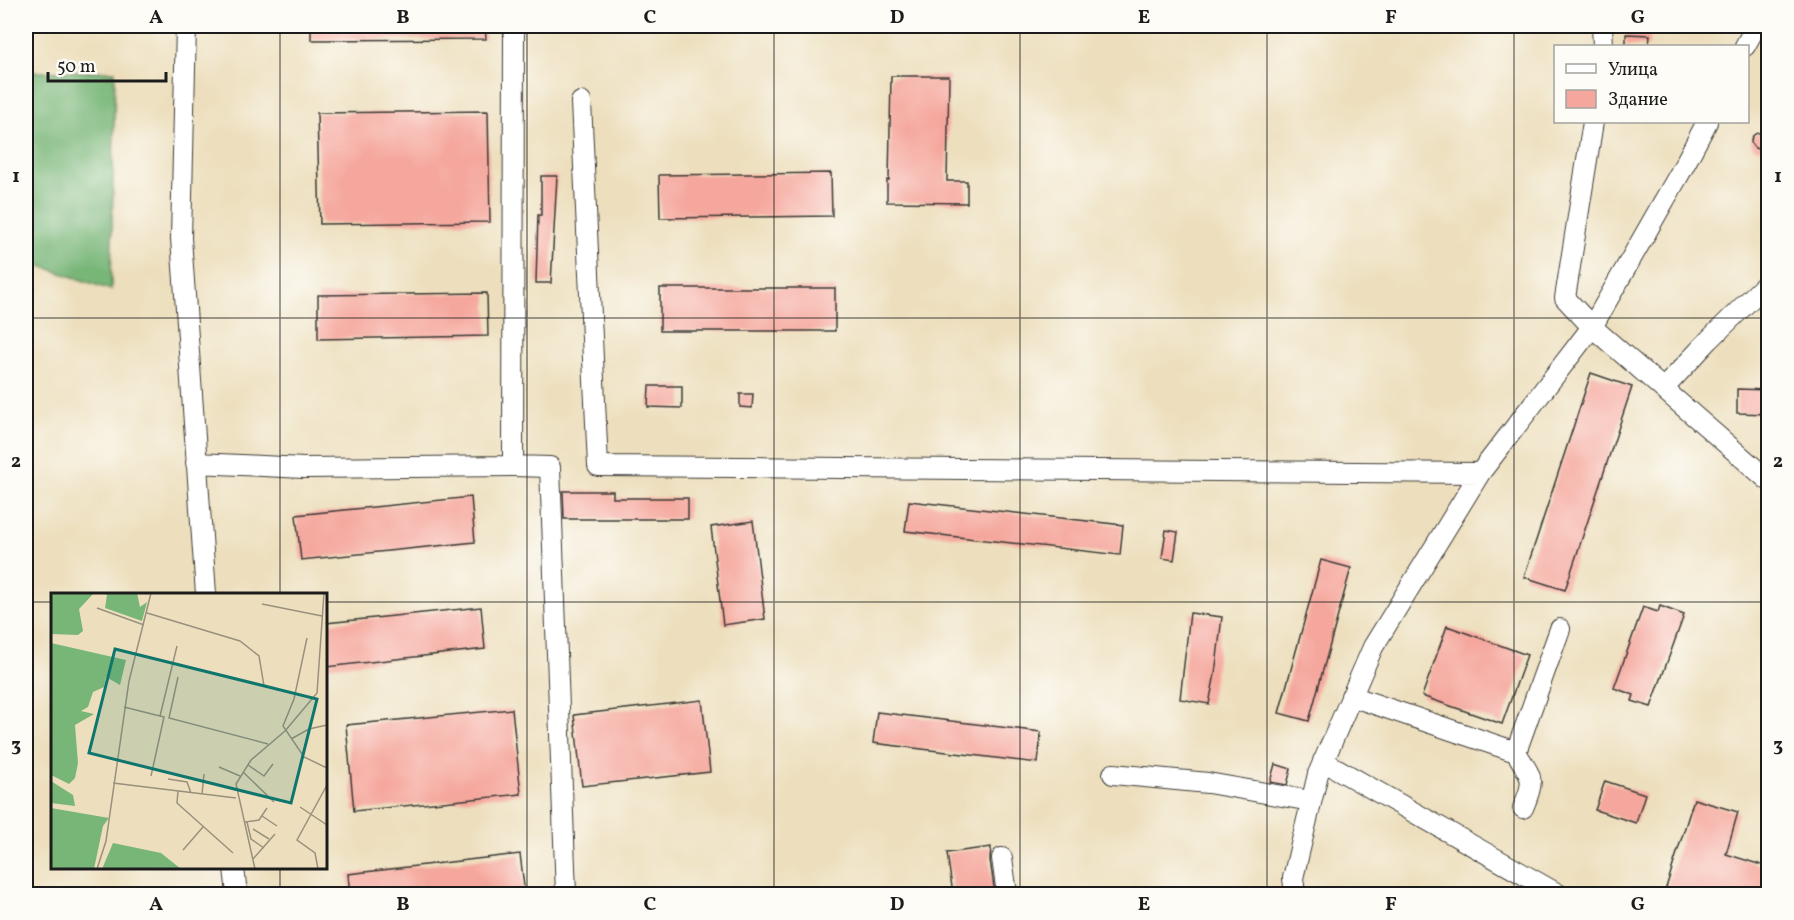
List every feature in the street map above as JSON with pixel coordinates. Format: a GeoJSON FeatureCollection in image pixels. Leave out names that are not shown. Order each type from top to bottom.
{"type":"FeatureCollection","features":[{"type":"Feature","properties":{"kind":"street"},"geometry":{"type":"LineString","coordinates":[[186,26],[180,238],[206,593]]}},
{"type":"Feature","properties":{"kind":"street"},"geometry":{"type":"LineString","coordinates":[[513,466],[514,26]]}},
{"type":"Feature","properties":{"kind":"street"},"geometry":{"type":"LineString","coordinates":[[1602,26],[1603,45]]}},
{"type":"Feature","properties":{"kind":"street"},"geometry":{"type":"LineString","coordinates":[[1746,45],[1756,26]]}},
{"type":"Feature","properties":{"kind":"street"},"geometry":{"type":"LineString","coordinates":[[582,102],[598,466],[1480,473]]}},
{"type":"Feature","properties":{"kind":"street"},"geometry":{"type":"LineString","coordinates":[[1593,123],[1565,298],[1592,327],[1768,480]]}},
{"type":"Feature","properties":{"kind":"street"},"geometry":{"type":"LineString","coordinates":[[1295,894],[1293,878],[1318,774],[1372,647],[1480,473],[1592,327],[1706,123]]}},
{"type":"Feature","properties":{"kind":"street"},"geometry":{"type":"LineString","coordinates":[[1663,389],[1768,282]]}},
{"type":"Feature","properties":{"kind":"street"},"geometry":{"type":"LineString","coordinates":[[196,463],[304,468],[550,467],[566,894]]}},
{"type":"Feature","properties":{"kind":"street"},"geometry":{"type":"LineString","coordinates":[[1516,752],[1560,629]]}},
{"type":"Feature","properties":{"kind":"street"},"geometry":{"type":"LineString","coordinates":[[1351,696],[1516,752],[1531,778],[1532,787],[1523,808]]}},
{"type":"Feature","properties":{"kind":"street"},"geometry":{"type":"LineString","coordinates":[[1323,761],[1558,894]]}},
{"type":"Feature","properties":{"kind":"street"},"geometry":{"type":"LineString","coordinates":[[1113,774],[1209,783],[1311,801]]}},
{"type":"Feature","properties":{"kind":"street"},"geometry":{"type":"LineString","coordinates":[[1002,858],[1007,894]]}},
{"type":"Feature","properties":{"kind":"street"},"geometry":{"type":"LineString","coordinates":[[234,869],[237,894]]}},
{"type":"Feature","properties":{"kind":"green space"},"geometry":{"type":"Polygon","coordinates":[[[115,71],[111,290],[26,261],[26,72],[115,71]]]}},
{"type":"Feature","properties":{"kind":"building"},"geometry":{"type":"Polygon","coordinates":[[[311,26],[485,26],[486,39],[311,40],[311,26]]]}},
{"type":"Feature","properties":{"kind":"building"},"geometry":{"type":"Polygon","coordinates":[[[1626,34],[1650,35],[1649,45],[1626,45],[1626,34]]]}},
{"type":"Feature","properties":{"kind":"building"},"geometry":{"type":"Polygon","coordinates":[[[891,76],[949,76],[947,181],[967,181],[967,203],[887,202],[891,76]]]}},
{"type":"Feature","properties":{"kind":"building"},"geometry":{"type":"Polygon","coordinates":[[[488,111],[490,222],[320,224],[317,113],[488,111]]]}},
{"type":"Feature","properties":{"kind":"building"},"geometry":{"type":"Polygon","coordinates":[[[1759,133],[1765,135],[1767,141],[1765,147],[1759,149],[1753,147],[1751,141],[1753,135],[1759,133]]]}},
{"type":"Feature","properties":{"kind":"building"},"geometry":{"type":"Polygon","coordinates":[[[831,173],[832,216],[660,218],[659,175],[831,173]]]}},
{"type":"Feature","properties":{"kind":"building"},"geometry":{"type":"Polygon","coordinates":[[[541,176],[557,176],[551,283],[536,283],[538,215],[541,215],[541,176]]]}},
{"type":"Feature","properties":{"kind":"building"},"geometry":{"type":"Polygon","coordinates":[[[660,288],[835,288],[835,331],[660,331],[660,288]]]}},
{"type":"Feature","properties":{"kind":"building"},"geometry":{"type":"Polygon","coordinates":[[[487,293],[488,336],[318,339],[318,295],[487,293]]]}},
{"type":"Feature","properties":{"kind":"building"},"geometry":{"type":"Polygon","coordinates":[[[1591,373],[1632,387],[1565,590],[1524,577],[1591,373]]]}},
{"type":"Feature","properties":{"kind":"building"},"geometry":{"type":"Polygon","coordinates":[[[649,386],[682,386],[682,408],[648,407],[649,386]]]}},
{"type":"Feature","properties":{"kind":"building"},"geometry":{"type":"Polygon","coordinates":[[[1737,389],[1768,390],[1768,414],[1737,413],[1737,389]]]}},
{"type":"Feature","properties":{"kind":"building"},"geometry":{"type":"Polygon","coordinates":[[[740,394],[753,394],[752,408],[740,407],[740,394]]]}},
{"type":"Feature","properties":{"kind":"building"},"geometry":{"type":"Polygon","coordinates":[[[563,491],[613,491],[613,498],[688,498],[688,519],[564,519],[563,491]]]}},
{"type":"Feature","properties":{"kind":"building"},"geometry":{"type":"Polygon","coordinates":[[[471,497],[475,542],[301,560],[296,515],[471,497]]]}},
{"type":"Feature","properties":{"kind":"building"},"geometry":{"type":"Polygon","coordinates":[[[909,501],[1123,525],[1120,555],[905,531],[909,501]]]}},
{"type":"Feature","properties":{"kind":"building"},"geometry":{"type":"Polygon","coordinates":[[[753,521],[765,619],[723,625],[711,527],[753,521]]]}},
{"type":"Feature","properties":{"kind":"building"},"geometry":{"type":"Polygon","coordinates":[[[1166,530],[1178,532],[1174,560],[1162,558],[1166,530]]]}},
{"type":"Feature","properties":{"kind":"building"},"geometry":{"type":"Polygon","coordinates":[[[1321,560],[1351,568],[1309,721],[1279,713],[1321,560]]]}},
{"type":"Feature","properties":{"kind":"building"},"geometry":{"type":"Polygon","coordinates":[[[1660,606],[1684,615],[1651,707],[1632,701],[1634,695],[1614,688],[1643,607],[1658,612],[1660,606]]]}},
{"type":"Feature","properties":{"kind":"building"},"geometry":{"type":"Polygon","coordinates":[[[481,607],[485,649],[327,667],[327,623],[481,607]]]}},
{"type":"Feature","properties":{"kind":"building"},"geometry":{"type":"Polygon","coordinates":[[[1190,613],[1222,617],[1209,704],[1180,699],[1190,613]]]}},
{"type":"Feature","properties":{"kind":"building"},"geometry":{"type":"Polygon","coordinates":[[[1447,626],[1527,655],[1502,724],[1422,696],[1447,626]]]}},
{"type":"Feature","properties":{"kind":"building"},"geometry":{"type":"Polygon","coordinates":[[[702,700],[710,772],[582,786],[574,715],[702,700]]]}},
{"type":"Feature","properties":{"kind":"building"},"geometry":{"type":"Polygon","coordinates":[[[512,709],[521,794],[354,811],[346,725],[512,709]]]}},
{"type":"Feature","properties":{"kind":"building"},"geometry":{"type":"Polygon","coordinates":[[[877,712],[1041,732],[1038,763],[873,743],[877,712]]]}},
{"type":"Feature","properties":{"kind":"building"},"geometry":{"type":"Polygon","coordinates":[[[1275,764],[1291,769],[1287,785],[1270,782],[1275,764]]]}},
{"type":"Feature","properties":{"kind":"building"},"geometry":{"type":"Polygon","coordinates":[[[1605,781],[1645,794],[1636,823],[1595,810],[1605,781]]]}},
{"type":"Feature","properties":{"kind":"building"},"geometry":{"type":"Polygon","coordinates":[[[1694,799],[1738,812],[1726,854],[1768,867],[1768,894],[1664,894],[1694,799]]]}},
{"type":"Feature","properties":{"kind":"building"},"geometry":{"type":"Polygon","coordinates":[[[991,847],[990,860],[995,894],[953,894],[947,853],[991,847]]]}},
{"type":"Feature","properties":{"kind":"building"},"geometry":{"type":"Polygon","coordinates":[[[520,854],[525,894],[350,894],[348,874],[520,854]]]}}]}
